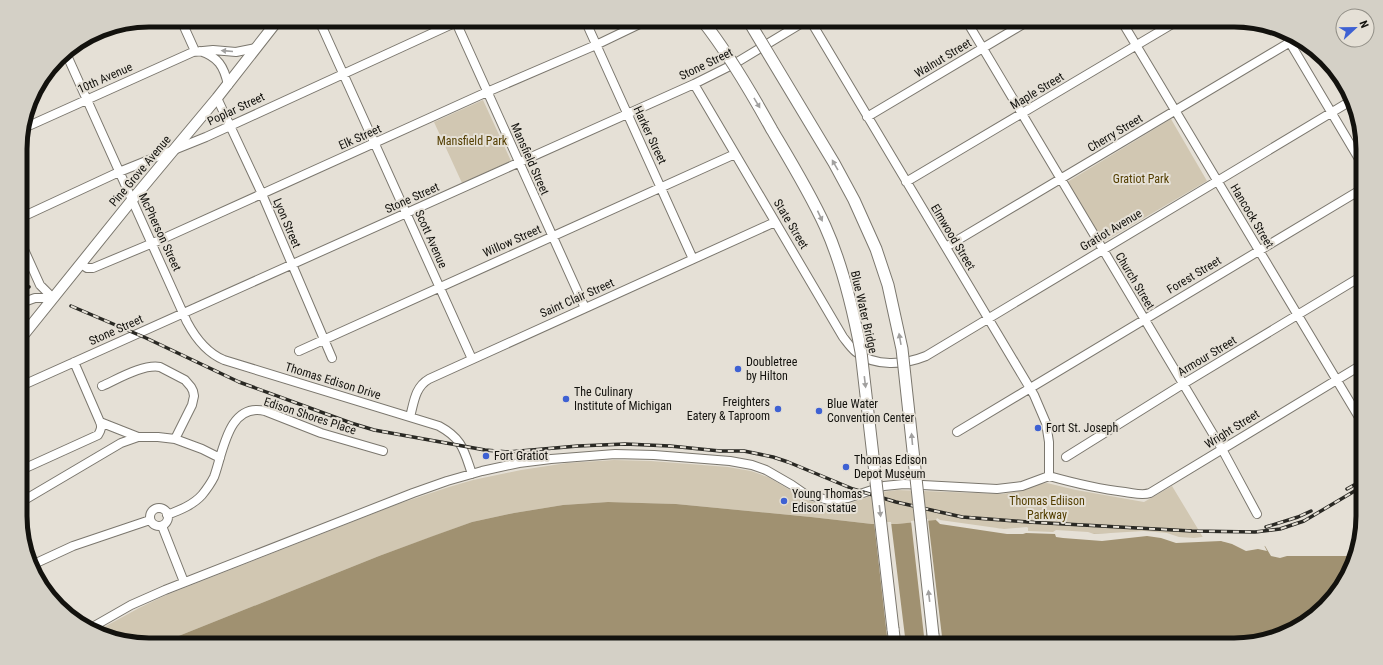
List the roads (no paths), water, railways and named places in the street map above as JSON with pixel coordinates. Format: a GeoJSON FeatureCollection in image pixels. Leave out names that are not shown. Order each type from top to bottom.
{"type":"FeatureCollection","features":[{"type":"Feature","properties":{"kind":"highway","name":"Blue Water Bridge"},"geometry":{"type":"LineString","coordinates":[[707,27],[744,82],[806,189],[825,228],[843,274],[855,320],[861,352],[895,638]]}},
{"type":"Feature","properties":{"kind":"highway"},"geometry":{"type":"LineString","coordinates":[[752,27],[834,163],[854,200],[876,249],[888,285],[902,349],[934,638]]}},
{"type":"Feature","properties":{"kind":"main road","name":"Pine Grove Avenue"},"geometry":{"type":"LineString","coordinates":[[27,330],[132,200],[228,85],[272,27]]}},
{"type":"Feature","properties":{"kind":"street"},"geometry":{"type":"LineString","coordinates":[[184,27],[196,51],[213,57],[218,61],[224,71],[228,85]]}},
{"type":"Feature","properties":{"kind":"street","name":"Scott Avenue"},"geometry":{"type":"LineString","coordinates":[[321,27],[472,359]]}},
{"type":"Feature","properties":{"kind":"street","name":"Poplar Street"},"geometry":{"type":"LineString","coordinates":[[27,215],[119,172],[230,125],[444,27]]}},
{"type":"Feature","properties":{"kind":"street","name":"Mansfield Street"},"geometry":{"type":"LineString","coordinates":[[460,27],[487,92],[584,308]]}},
{"type":"Feature","properties":{"kind":"street","name":"Harker Street"},"geometry":{"type":"LineString","coordinates":[[588,27],[693,259]]}},
{"type":"Feature","properties":{"kind":"street","name":"Elk Street"},"geometry":{"type":"LineString","coordinates":[[81,264],[87,268],[93,268],[153,243],[633,27]]}},
{"type":"Feature","properties":{"kind":"street","name":"Stone Street"},"geometry":{"type":"LineString","coordinates":[[27,383],[694,84],[734,64],[795,27]]}},
{"type":"Feature","properties":{"kind":"street","name":"Elmwood Street"},"geometry":{"type":"LineString","coordinates":[[814,27],[1029,389],[1034,395],[1046,423],[1049,442],[1048,476]]}},
{"type":"Feature","properties":{"kind":"street","name":"Church Street"},"geometry":{"type":"LineString","coordinates":[[970,27],[1222,450],[1257,514]]}},
{"type":"Feature","properties":{"kind":"street","name":"Walnut Street"},"geometry":{"type":"LineString","coordinates":[[867,117],[1018,27]]}},
{"type":"Feature","properties":{"kind":"street","name":"Hancock Street"},"geometry":{"type":"LineString","coordinates":[[1125,27],[1356,413]]}},
{"type":"Feature","properties":{"kind":"street","name":"Maple Street"},"geometry":{"type":"LineString","coordinates":[[906,182],[1167,27]]}},
{"type":"Feature","properties":{"kind":"street","name":"Cherry Street"},"geometry":{"type":"LineString","coordinates":[[946,247],[1291,41]]}},
{"type":"Feature","properties":{"kind":"street"},"geometry":{"type":"LineString","coordinates":[[1294,43],[1331,112],[1356,154]]}},
{"type":"Feature","properties":{"kind":"street","name":"10th Avenue"},"geometry":{"type":"LineString","coordinates":[[30,125],[196,51],[213,50],[236,52],[256,48]]}},
{"type":"Feature","properties":{"kind":"street","name":"McPherson Street"},"geometry":{"type":"LineString","coordinates":[[68,58],[184,313]]}},
{"type":"Feature","properties":{"kind":"street","name":"State Street"},"geometry":{"type":"LineString","coordinates":[[694,84],[843,337],[855,351],[871,360],[880,362]]}},
{"type":"Feature","properties":{"kind":"street","name":"Lyon Street"},"geometry":{"type":"LineString","coordinates":[[217,98],[262,194],[332,358]]}},
{"type":"Feature","properties":{"kind":"street","name":"Gratiot Avenue"},"geometry":{"type":"LineString","coordinates":[[880,362],[908,362],[926,356],[1347,103]]}},
{"type":"Feature","properties":{"kind":"street","name":"Willow Street"},"geometry":{"type":"LineString","coordinates":[[299,351],[735,154]]}},
{"type":"Feature","properties":{"kind":"street","name":"Forest Street"},"geometry":{"type":"LineString","coordinates":[[957,432],[1356,193]]}},
{"type":"Feature","properties":{"kind":"street","name":"Saint Clair Street"},"geometry":{"type":"LineString","coordinates":[[410,417],[416,393],[421,385],[429,379],[776,222]]}},
{"type":"Feature","properties":{"kind":"street"},"geometry":{"type":"LineString","coordinates":[[27,258],[40,285],[53,298]]}},
{"type":"Feature","properties":{"kind":"street","name":"Armour Street"},"geometry":{"type":"LineString","coordinates":[[1066,457],[1183,384],[1356,280]]}},
{"type":"Feature","properties":{"kind":"street"},"geometry":{"type":"LineString","coordinates":[[27,301],[35,298],[53,298]]}},
{"type":"Feature","properties":{"kind":"street","name":"Thomas Edison Drive"},"geometry":{"type":"LineString","coordinates":[[184,313],[198,340],[206,349],[220,358],[439,426],[455,437],[462,446],[472,474]]}},
{"type":"Feature","properties":{"kind":"street"},"geometry":{"type":"LineString","coordinates":[[27,467],[98,435],[101,431],[102,427],[74,362]]}},
{"type":"Feature","properties":{"kind":"street"},"geometry":{"type":"LineString","coordinates":[[102,386],[146,367],[155,366],[160,367],[185,380],[193,391],[194,400],[175,439]]}},
{"type":"Feature","properties":{"kind":"street","name":"Wright Street"},"geometry":{"type":"LineString","coordinates":[[1048,476],[1076,484],[1145,495],[1356,368]]}},
{"type":"Feature","properties":{"kind":"street","name":"Edison Shores Place"},"geometry":{"type":"LineString","coordinates":[[167,515],[186,507],[201,496],[213,479],[232,424],[242,414],[255,410],[273,414],[321,433],[382,451]]}},
{"type":"Feature","properties":{"kind":"street"},"geometry":{"type":"LineString","coordinates":[[100,422],[138,437]]}},
{"type":"Feature","properties":{"kind":"street"},"geometry":{"type":"LineString","coordinates":[[27,498],[121,443],[138,437],[175,439],[202,449],[220,458]]}},
{"type":"Feature","properties":{"kind":"street"},"geometry":{"type":"LineString","coordinates":[[95,626],[131,605],[184,582],[413,493],[472,474],[519,463],[567,457],[615,454],[654,455],[730,461],[752,465],[766,470],[805,494],[828,500],[848,498],[884,486],[904,484],[997,490],[1022,486],[1048,476]]}},
{"type":"Feature","properties":{"kind":"street"},"geometry":{"type":"LineString","coordinates":[[158,508],[164,510],[167,515],[166,523],[162,526],[156,526],[150,520],[152,512],[158,508]]}},
{"type":"Feature","properties":{"kind":"street"},"geometry":{"type":"LineString","coordinates":[[36,563],[73,546],[150,520]]}},
{"type":"Feature","properties":{"kind":"street"},"geometry":{"type":"LineString","coordinates":[[162,526],[184,582]]}},
{"type":"Feature","properties":{"kind":"railway"},"geometry":{"type":"LineString","coordinates":[[71,306],[146,338],[239,382],[351,423],[374,430],[485,450],[508,452],[578,446],[625,444],[670,446],[720,451],[744,451],[773,457],[788,462],[853,489],[896,502],[962,517],[1192,531],[1255,532],[1280,529],[1304,521],[1356,490]]}},
{"type":"Feature","properties":{"kind":"railway"},"geometry":{"type":"LineString","coordinates":[[1347,489],[1356,484]]}},
{"type":"Feature","properties":{"kind":"railway"},"geometry":{"type":"LineString","coordinates":[[1266,527],[1298,517],[1311,511]]}},
{"type":"Feature","properties":{"kind":"place","name":"Doubletree by Hilton"},"geometry":{"type":"Point","coordinates":[738,369]}},
{"type":"Feature","properties":{"kind":"place","name":"The Culinary Institute of Michigan"},"geometry":{"type":"Point","coordinates":[566,399]}},
{"type":"Feature","properties":{"kind":"place","name":"Freighters Eatery & Taproom"},"geometry":{"type":"Point","coordinates":[778,409]}},
{"type":"Feature","properties":{"kind":"place","name":"Blue Water Convention Center"},"geometry":{"type":"Point","coordinates":[819,411]}},
{"type":"Feature","properties":{"kind":"place","name":"Fort St. Joseph"},"geometry":{"type":"Point","coordinates":[1038,428]}},
{"type":"Feature","properties":{"kind":"place","name":"Fort Gratiot"},"geometry":{"type":"Point","coordinates":[486,456]}},
{"type":"Feature","properties":{"kind":"place","name":"Thomas Edison Depot Museum"},"geometry":{"type":"Point","coordinates":[846,467]}},
{"type":"Feature","properties":{"kind":"place","name":"Young Thomas Edison statue"},"geometry":{"type":"Point","coordinates":[784,501]}},
{"type":"Feature","properties":{"kind":"park label","name":"Mansfield Park"},"geometry":{"type":"Point","coordinates":[472,141]}},
{"type":"Feature","properties":{"kind":"park label","name":"Gratiot Park"},"geometry":{"type":"Point","coordinates":[1141,179]}},
{"type":"Feature","properties":{"kind":"park label","name":"Thomas Ediison Parkway"},"geometry":{"type":"Point","coordinates":[1047,508]}}]}
